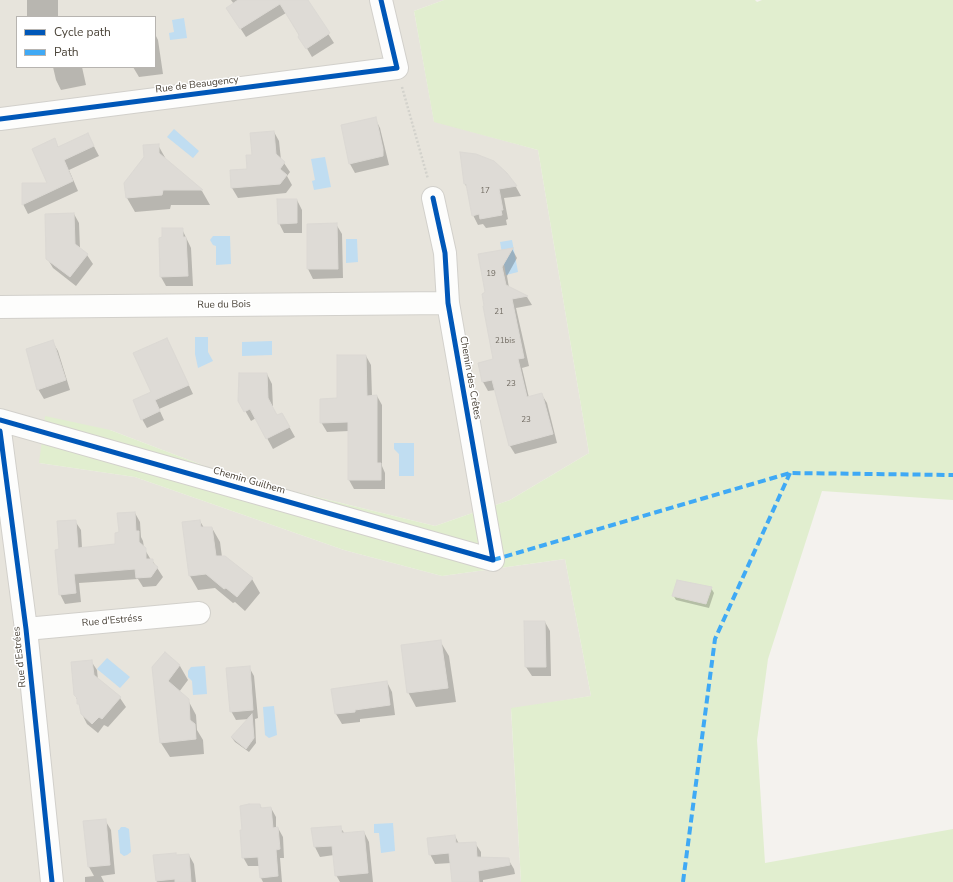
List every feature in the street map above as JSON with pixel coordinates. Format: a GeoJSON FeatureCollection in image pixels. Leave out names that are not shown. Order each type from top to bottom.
{"type":"FeatureCollection","features":[{"type":"Feature","properties":{"kind":"street"},"geometry":{"type":"LineString","coordinates":[[381,0],[397,68]]}},
{"type":"Feature","properties":{"kind":"street","name":"Rue de Beaugency"},"geometry":{"type":"LineString","coordinates":[[0,119],[397,68]]}},
{"type":"Feature","properties":{"kind":"street","name":"Chemin des Crêtes"},"geometry":{"type":"LineString","coordinates":[[434,198],[446,254],[448,303],[493,560]]}},
{"type":"Feature","properties":{"kind":"street","name":"Rue du Bois"},"geometry":{"type":"LineString","coordinates":[[0,307],[448,303]]}},
{"type":"Feature","properties":{"kind":"street","name":"Chemin Guilhem"},"geometry":{"type":"LineString","coordinates":[[0,420],[493,560]]}},
{"type":"Feature","properties":{"kind":"street","name":"Rue d’Estrées"},"geometry":{"type":"LineString","coordinates":[[0,432],[26,629],[52,882]]}},
{"type":"Feature","properties":{"kind":"street","name":"Rue d'Estréss"},"geometry":{"type":"LineString","coordinates":[[26,629],[199,613]]}},
{"type":"Feature","properties":{"kind":"path"},"geometry":{"type":"LineString","coordinates":[[397,68],[434,198]]}},
{"type":"Feature","properties":{"kind":"shaded area"},"geometry":{"type":"Polygon","coordinates":[[[0,0],[444,0],[414,11],[434,121],[538,150],[589,453],[510,500],[435,526],[231,476],[110,430],[39,463],[135,477],[344,550],[442,576],[565,559],[591,696],[511,709],[521,882],[0,882],[0,0]]]}},
{"type":"Feature","properties":{"kind":"green space"},"geometry":{"type":"Polygon","coordinates":[[[444,0],[755,0],[757,2],[762,0],[953,0],[953,500],[822,491],[768,659],[757,740],[765,863],[953,829],[953,882],[521,882],[511,708],[591,696],[565,559],[442,576],[344,550],[135,477],[39,463],[45,416],[110,430],[231,476],[435,526],[510,500],[589,453],[538,150],[434,122],[414,11],[444,0]]]}},
{"type":"Feature","properties":{"kind":"water"},"geometry":{"type":"Polygon","coordinates":[[[184,18],[187,38],[170,40],[169,33],[174,32],[172,20],[184,18]]]}},
{"type":"Feature","properties":{"kind":"water"},"geometry":{"type":"Polygon","coordinates":[[[174,129],[199,151],[193,158],[167,137],[174,129]]]}},
{"type":"Feature","properties":{"kind":"water"},"geometry":{"type":"Polygon","coordinates":[[[325,157],[331,187],[314,190],[312,181],[315,180],[311,159],[325,157]]]}},
{"type":"Feature","properties":{"kind":"water"},"geometry":{"type":"Polygon","coordinates":[[[213,236],[230,236],[231,264],[216,265],[216,246],[213,245],[210,240],[213,236]]]}},
{"type":"Feature","properties":{"kind":"water"},"geometry":{"type":"Polygon","coordinates":[[[346,239],[357,239],[358,262],[346,263],[346,239]]]}},
{"type":"Feature","properties":{"kind":"water"},"geometry":{"type":"Polygon","coordinates":[[[512,240],[518,272],[506,275],[500,242],[512,240]]]}},
{"type":"Feature","properties":{"kind":"water"},"geometry":{"type":"Polygon","coordinates":[[[195,337],[208,337],[208,352],[213,361],[198,368],[195,354],[195,337]]]}},
{"type":"Feature","properties":{"kind":"water"},"geometry":{"type":"Polygon","coordinates":[[[272,341],[272,355],[242,356],[242,342],[272,341]]]}},
{"type":"Feature","properties":{"kind":"water"},"geometry":{"type":"Polygon","coordinates":[[[394,443],[414,443],[414,476],[399,476],[399,454],[394,449],[394,443]]]}},
{"type":"Feature","properties":{"kind":"water"},"geometry":{"type":"Polygon","coordinates":[[[107,658],[130,677],[120,688],[97,669],[107,658]]]}},
{"type":"Feature","properties":{"kind":"water"},"geometry":{"type":"Polygon","coordinates":[[[205,666],[207,694],[193,695],[192,681],[188,677],[188,671],[191,667],[205,666]]]}},
{"type":"Feature","properties":{"kind":"water"},"geometry":{"type":"Polygon","coordinates":[[[274,706],[277,735],[269,738],[265,735],[263,707],[274,706]]]}},
{"type":"Feature","properties":{"kind":"water"},"geometry":{"type":"Polygon","coordinates":[[[393,823],[395,851],[381,853],[379,833],[374,833],[374,824],[393,823]]]}},
{"type":"Feature","properties":{"kind":"water"},"geometry":{"type":"Polygon","coordinates":[[[121,827],[129,829],[131,852],[124,856],[120,853],[118,830],[121,827]]]}},
{"type":"Feature","properties":{"kind":"building"},"geometry":{"type":"Polygon","coordinates":[[[238,0],[308,0],[330,33],[306,49],[280,4],[240,29],[226,8],[238,0]]]}},
{"type":"Feature","properties":{"kind":"building"},"geometry":{"type":"Polygon","coordinates":[[[376,117],[383,149],[383,156],[349,164],[341,125],[376,117]]]}},
{"type":"Feature","properties":{"kind":"building"},"geometry":{"type":"Polygon","coordinates":[[[274,131],[276,154],[285,162],[280,169],[287,175],[280,184],[231,188],[230,170],[247,169],[246,155],[252,155],[250,133],[274,131]]]}},
{"type":"Feature","properties":{"kind":"building"},"geometry":{"type":"Polygon","coordinates":[[[88,133],[94,146],[64,160],[73,181],[22,205],[22,183],[47,183],[32,149],[55,138],[58,147],[88,133]]]}},
{"type":"Feature","properties":{"kind":"building"},"geometry":{"type":"Polygon","coordinates":[[[159,144],[159,153],[203,190],[163,190],[162,195],[126,198],[124,183],[144,157],[143,145],[159,144]]]}},
{"type":"Feature","properties":{"kind":"building"},"geometry":{"type":"Polygon","coordinates":[[[460,152],[476,154],[494,161],[507,173],[517,186],[499,189],[503,210],[501,210],[502,215],[480,219],[479,214],[472,216],[466,184],[464,184],[460,152]]]}},
{"type":"Feature","properties":{"kind":"building"},"geometry":{"type":"Polygon","coordinates":[[[277,199],[297,199],[297,223],[278,224],[277,199]]]}},
{"type":"Feature","properties":{"kind":"building"},"geometry":{"type":"Polygon","coordinates":[[[74,213],[75,244],[88,254],[70,277],[46,259],[45,214],[74,213]]]}},
{"type":"Feature","properties":{"kind":"building"},"geometry":{"type":"Polygon","coordinates":[[[337,223],[338,269],[307,269],[307,224],[337,223]]]}},
{"type":"Feature","properties":{"kind":"building"},"geometry":{"type":"Polygon","coordinates":[[[162,228],[183,228],[183,237],[186,237],[188,276],[160,277],[159,238],[162,237],[162,228]]]}},
{"type":"Feature","properties":{"kind":"building"},"geometry":{"type":"Polygon","coordinates":[[[513,248],[502,267],[506,285],[528,296],[512,299],[524,358],[518,359],[527,397],[542,393],[553,434],[509,446],[492,380],[482,382],[478,363],[493,359],[483,306],[482,294],[485,292],[478,254],[513,248]]]}},
{"type":"Feature","properties":{"kind":"building"},"geometry":{"type":"Polygon","coordinates":[[[167,338],[189,385],[155,400],[160,411],[141,420],[133,400],[151,392],[133,353],[167,338]]]}},
{"type":"Feature","properties":{"kind":"building"},"geometry":{"type":"Polygon","coordinates":[[[53,340],[66,380],[37,390],[26,349],[53,340]]]}},
{"type":"Feature","properties":{"kind":"building"},"geometry":{"type":"Polygon","coordinates":[[[337,355],[366,355],[367,396],[377,395],[377,463],[381,463],[381,480],[348,480],[348,422],[320,423],[320,399],[337,398],[337,355]]]}},
{"type":"Feature","properties":{"kind":"building"},"geometry":{"type":"Polygon","coordinates":[[[239,373],[267,373],[268,398],[277,415],[282,413],[290,427],[266,439],[250,409],[244,412],[238,401],[239,373]]]}},
{"type":"Feature","properties":{"kind":"building"},"geometry":{"type":"Polygon","coordinates":[[[135,512],[136,531],[139,531],[139,542],[146,548],[146,559],[153,559],[153,563],[158,567],[151,577],[136,578],[135,569],[74,574],[76,593],[59,595],[55,550],[59,549],[57,521],[76,520],[78,548],[115,544],[115,533],[119,532],[117,513],[135,512]]]}},
{"type":"Feature","properties":{"kind":"building"},"geometry":{"type":"Polygon","coordinates":[[[200,520],[201,527],[212,527],[216,556],[225,556],[253,578],[237,597],[226,588],[224,589],[206,574],[189,576],[182,522],[200,520]]]}},
{"type":"Feature","properties":{"kind":"building"},"geometry":{"type":"Polygon","coordinates":[[[677,580],[712,587],[706,604],[672,596],[677,580]]]}},
{"type":"Feature","properties":{"kind":"building"},"geometry":{"type":"Polygon","coordinates":[[[524,621],[545,621],[546,667],[525,667],[524,621]]]}},
{"type":"Feature","properties":{"kind":"building"},"geometry":{"type":"Polygon","coordinates":[[[441,640],[448,688],[407,693],[401,645],[441,640]]]}},
{"type":"Feature","properties":{"kind":"building"},"geometry":{"type":"Polygon","coordinates":[[[165,652],[180,665],[168,681],[189,699],[190,720],[195,724],[196,739],[160,743],[152,667],[165,652]]]}},
{"type":"Feature","properties":{"kind":"building"},"geometry":{"type":"Polygon","coordinates":[[[92,660],[94,675],[121,697],[102,719],[99,717],[92,724],[81,714],[79,704],[77,704],[77,698],[74,695],[71,662],[92,660]]]}},
{"type":"Feature","properties":{"kind":"building"},"geometry":{"type":"Polygon","coordinates":[[[250,666],[253,710],[230,712],[226,668],[250,666]]]}},
{"type":"Feature","properties":{"kind":"building"},"geometry":{"type":"Polygon","coordinates":[[[387,681],[390,705],[355,710],[355,712],[335,714],[331,689],[387,681]]]}},
{"type":"Feature","properties":{"kind":"building"},"geometry":{"type":"Polygon","coordinates":[[[252,714],[254,738],[246,749],[231,737],[252,714]]]}},
{"type":"Feature","properties":{"kind":"building"},"geometry":{"type":"Polygon","coordinates":[[[260,804],[261,808],[271,807],[273,828],[278,827],[280,849],[276,850],[278,876],[260,878],[258,857],[242,858],[240,806],[260,804]]]}},
{"type":"Feature","properties":{"kind":"building"},"geometry":{"type":"Polygon","coordinates":[[[106,819],[110,865],[88,867],[83,821],[106,819]]]}},
{"type":"Feature","properties":{"kind":"building"},"geometry":{"type":"Polygon","coordinates":[[[341,826],[342,833],[364,831],[368,873],[335,876],[332,846],[314,847],[311,828],[341,826]]]}},
{"type":"Feature","properties":{"kind":"building"},"geometry":{"type":"Polygon","coordinates":[[[455,835],[456,843],[476,842],[477,857],[509,858],[510,865],[478,871],[479,882],[452,882],[449,853],[429,855],[427,838],[455,835]]]}},
{"type":"Feature","properties":{"kind":"building"},"geometry":{"type":"Polygon","coordinates":[[[176,853],[176,855],[189,854],[191,882],[175,882],[175,879],[156,881],[153,855],[176,853]]]}},
{"type":"Feature","properties":{"kind":"marked path"},"geometry":{"type":"LineString","coordinates":[[493,560],[790,473],[953,475]]}},
{"type":"Feature","properties":{"kind":"marked path"},"geometry":{"type":"LineString","coordinates":[[683,882],[715,639],[790,473]]}},
{"type":"Feature","properties":{"kind":"cycle path"},"geometry":{"type":"LineString","coordinates":[[0,119],[397,68],[381,0]]}},
{"type":"Feature","properties":{"kind":"cycle path"},"geometry":{"type":"LineString","coordinates":[[0,420],[493,560],[448,303],[445,253],[433,198]]}},
{"type":"Feature","properties":{"kind":"cycle path"},"geometry":{"type":"LineString","coordinates":[[0,431],[26,629],[52,882]]}}]}
